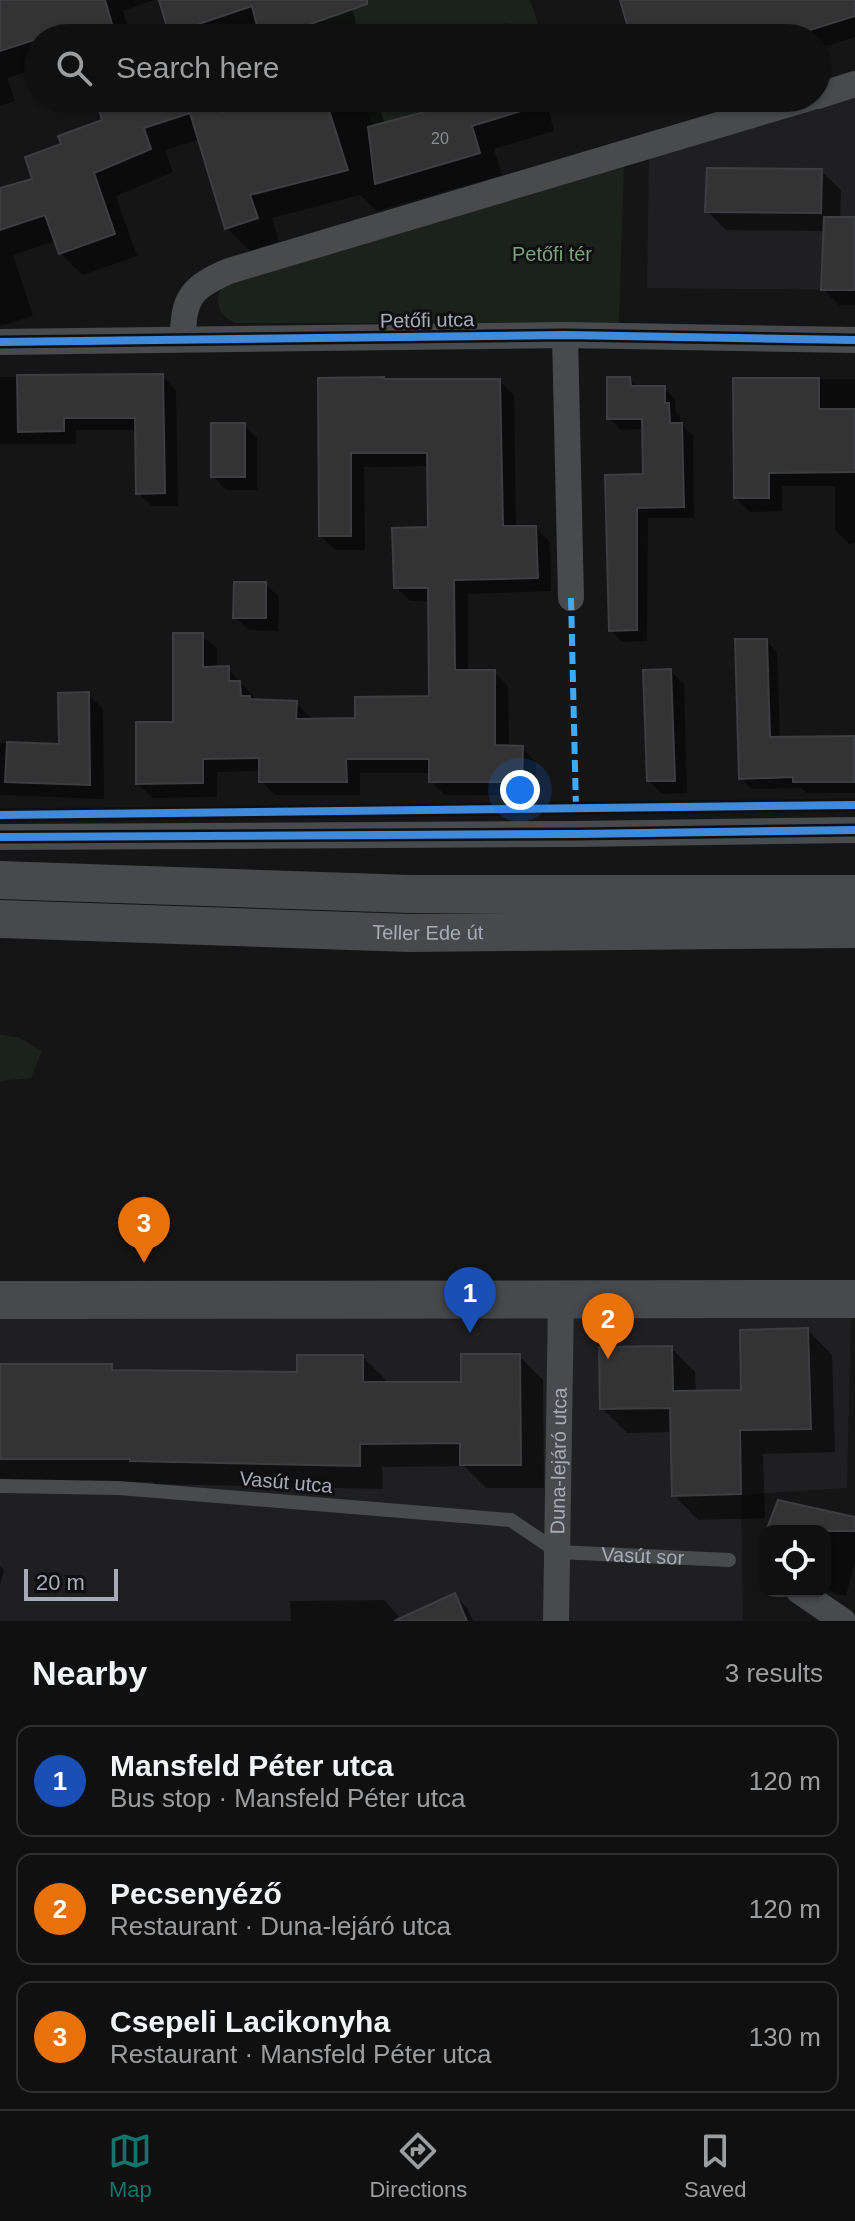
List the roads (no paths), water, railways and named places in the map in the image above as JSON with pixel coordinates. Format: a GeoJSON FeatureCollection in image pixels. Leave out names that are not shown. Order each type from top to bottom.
{"type":"FeatureCollection","features":[{"type":"Feature","properties":{"kind":"main road","name":"Teller Ede út"},"geometry":{"type":"LineString","coordinates":[[0,880],[411,894],[855,894]]}},
{"type":"Feature","properties":{"kind":"main road","name":"Teller Ede út"},"geometry":{"type":"LineString","coordinates":[[0,919],[409,933],[855,929]]}},
{"type":"Feature","properties":{"kind":"main road"},"geometry":{"type":"LineString","coordinates":[[0,1300],[855,1299]]}},
{"type":"Feature","properties":{"kind":"street"},"geometry":{"type":"LineString","coordinates":[[831,92],[855,84]]}},
{"type":"Feature","properties":{"kind":"street"},"geometry":{"type":"LineString","coordinates":[[183,338],[183,314],[188,299],[203,282],[229,271],[762,112]]}},
{"type":"Feature","properties":{"kind":"street"},"geometry":{"type":"LineString","coordinates":[[565,335],[571,598]]}},
{"type":"Feature","properties":{"kind":"street","name":"Petőfi utca"},"geometry":{"type":"LineString","coordinates":[[0,342],[565,335],[855,340]]}},
{"type":"Feature","properties":{"kind":"street"},"geometry":{"type":"LineString","coordinates":[[0,837],[855,830]]}},
{"type":"Feature","properties":{"kind":"street","name":"Duna-lejáró utca"},"geometry":{"type":"LineString","coordinates":[[556,1621],[561,1300]]}},
{"type":"Feature","properties":{"kind":"street"},"geometry":{"type":"LineString","coordinates":[[808,1597],[843,1621]]}},
{"type":"Feature","properties":{"kind":"lane","name":"Vasút utca"},"geometry":{"type":"LineString","coordinates":[[0,1486],[119,1488],[511,1520],[558,1552]]}},
{"type":"Feature","properties":{"kind":"lane","name":"Vasút sor"},"geometry":{"type":"LineString","coordinates":[[558,1552],[729,1560]]}},
{"type":"Feature","properties":{"kind":"place","name":"Csepeli Lacikonyha"},"geometry":{"type":"Point","coordinates":[144,1263]}},
{"type":"Feature","properties":{"kind":"place","name":"Mansfeld Péter utca"},"geometry":{"type":"Point","coordinates":[470,1333]}},
{"type":"Feature","properties":{"kind":"place","name":"Pecsenyéző"},"geometry":{"type":"Point","coordinates":[608,1359]}},
{"type":"Feature","properties":{"kind":"park label","name":"Petőfi tér"},"geometry":{"type":"Point","coordinates":[552,254]}}]}
